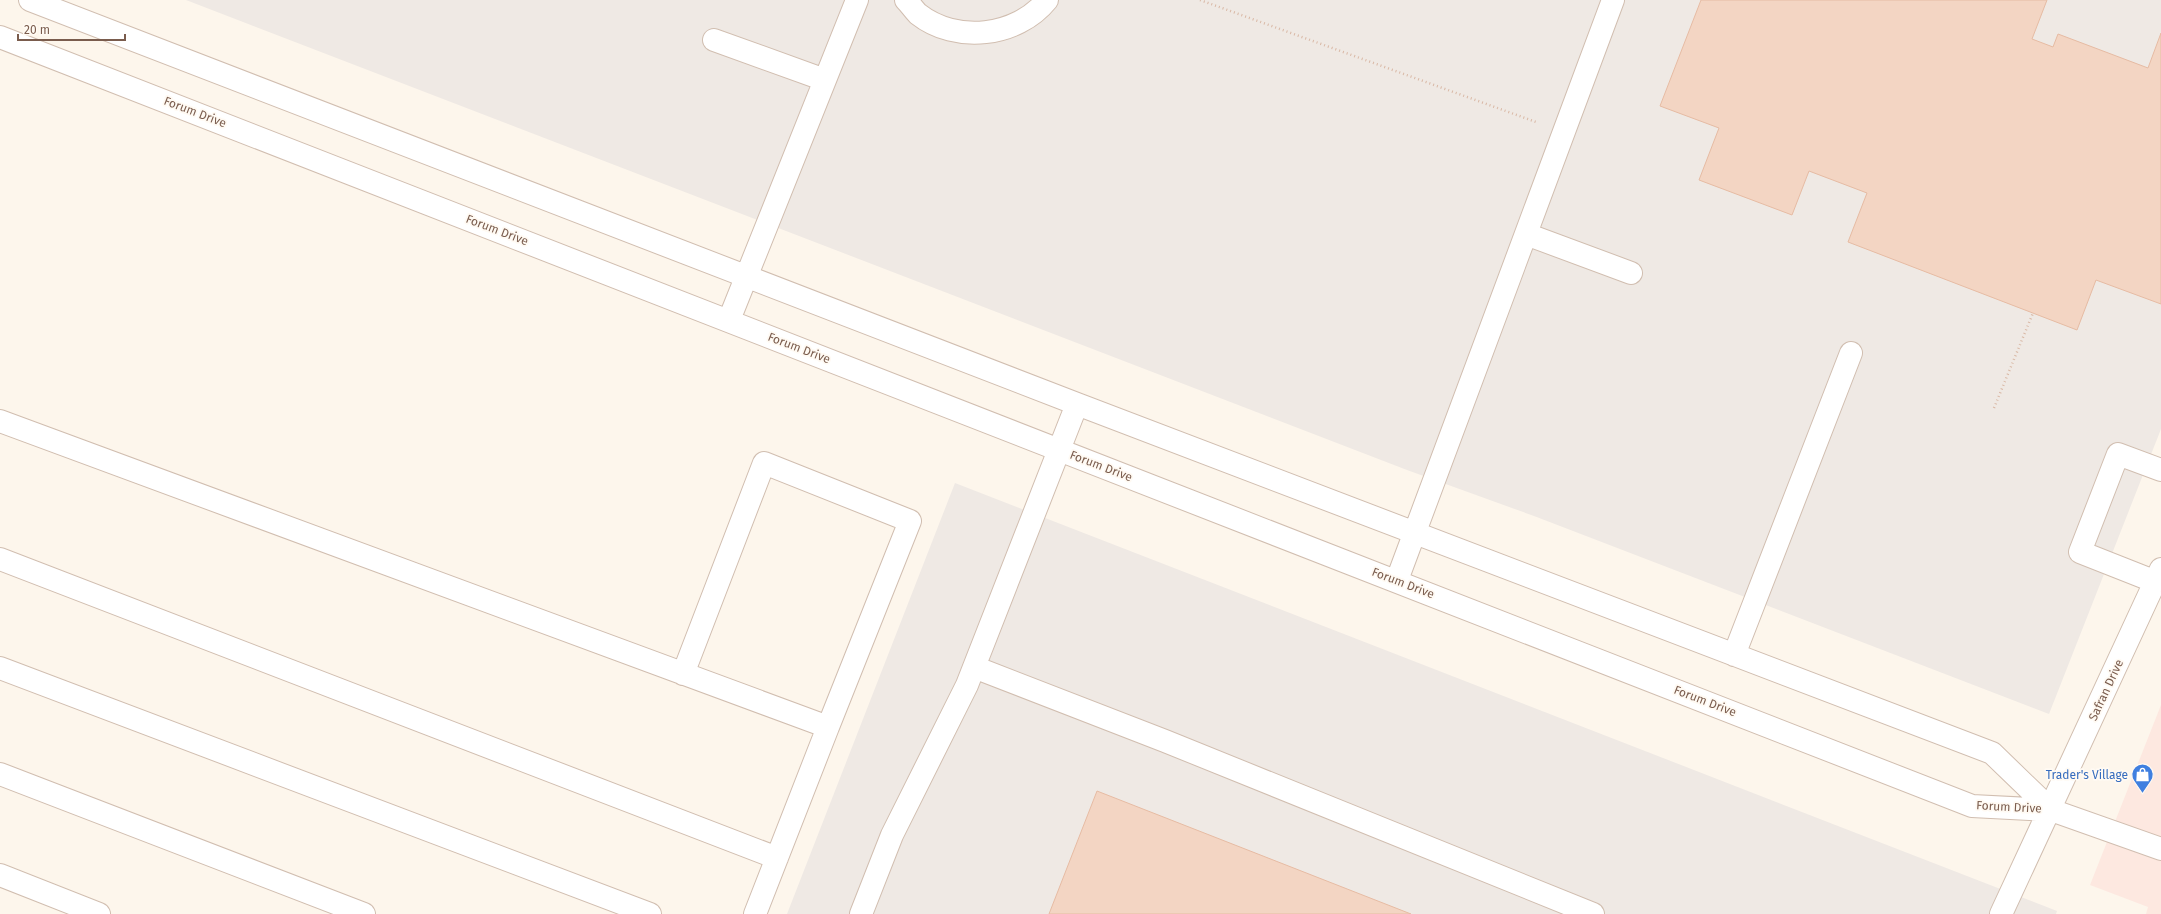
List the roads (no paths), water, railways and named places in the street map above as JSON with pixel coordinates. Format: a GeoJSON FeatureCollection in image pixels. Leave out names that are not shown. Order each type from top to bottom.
{"type":"FeatureCollection","features":[{"type":"Feature","properties":{"kind":"street","name":"Forum Drive"},"geometry":{"type":"LineString","coordinates":[[30,0],[1077,404],[1992,753],[2051,810]]}},
{"type":"Feature","properties":{"kind":"street"},"geometry":{"type":"LineString","coordinates":[[729,320],[857,0]]}},
{"type":"Feature","properties":{"kind":"street"},"geometry":{"type":"LineString","coordinates":[[906,0],[919,14],[947,29],[980,34],[1012,26],[1039,9],[1047,0]]}},
{"type":"Feature","properties":{"kind":"street"},"geometry":{"type":"LineString","coordinates":[[1397,580],[1613,0]]}},
{"type":"Feature","properties":{"kind":"street","name":"Forum Drive"},"geometry":{"type":"LineString","coordinates":[[0,36],[1059,450],[1397,580],[1972,806],[2051,810]]}},
{"type":"Feature","properties":{"kind":"street"},"geometry":{"type":"LineString","coordinates":[[714,40],[825,80]]}},
{"type":"Feature","properties":{"kind":"street"},"geometry":{"type":"LineString","coordinates":[[1526,234],[1631,273]]}},
{"type":"Feature","properties":{"kind":"street"},"geometry":{"type":"LineString","coordinates":[[1734,655],[1851,353]]}},
{"type":"Feature","properties":{"kind":"street"},"geometry":{"type":"LineString","coordinates":[[861,914],[892,835],[967,685],[1077,404]]}},
{"type":"Feature","properties":{"kind":"street"},"geometry":{"type":"LineString","coordinates":[[0,421],[828,727]]}},
{"type":"Feature","properties":{"kind":"street"},"geometry":{"type":"LineString","coordinates":[[2158,576],[2080,552],[2118,454],[2161,470]]}},
{"type":"Feature","properties":{"kind":"street"},"geometry":{"type":"LineString","coordinates":[[683,674],[764,462],[910,521],[755,914]]}},
{"type":"Feature","properties":{"kind":"street"},"geometry":{"type":"LineString","coordinates":[[0,559],[777,858]]}},
{"type":"Feature","properties":{"kind":"street","name":"Safran Drive"},"geometry":{"type":"LineString","coordinates":[[2001,914],[2051,810],[2158,576]]}},
{"type":"Feature","properties":{"kind":"street"},"geometry":{"type":"LineString","coordinates":[[974,667],[1165,741],[1593,914]]}},
{"type":"Feature","properties":{"kind":"street"},"geometry":{"type":"LineString","coordinates":[[0,668],[650,914]]}},
{"type":"Feature","properties":{"kind":"street"},"geometry":{"type":"LineString","coordinates":[[0,774],[364,914]]}},
{"type":"Feature","properties":{"kind":"street"},"geometry":{"type":"LineString","coordinates":[[2051,810],[2161,849]]}},
{"type":"Feature","properties":{"kind":"street"},"geometry":{"type":"LineString","coordinates":[[0,875],[99,914]]}},
{"type":"Feature","properties":{"kind":"place","name":"Trader's Village"},"geometry":{"type":"Point","coordinates":[2143,794]}}]}
